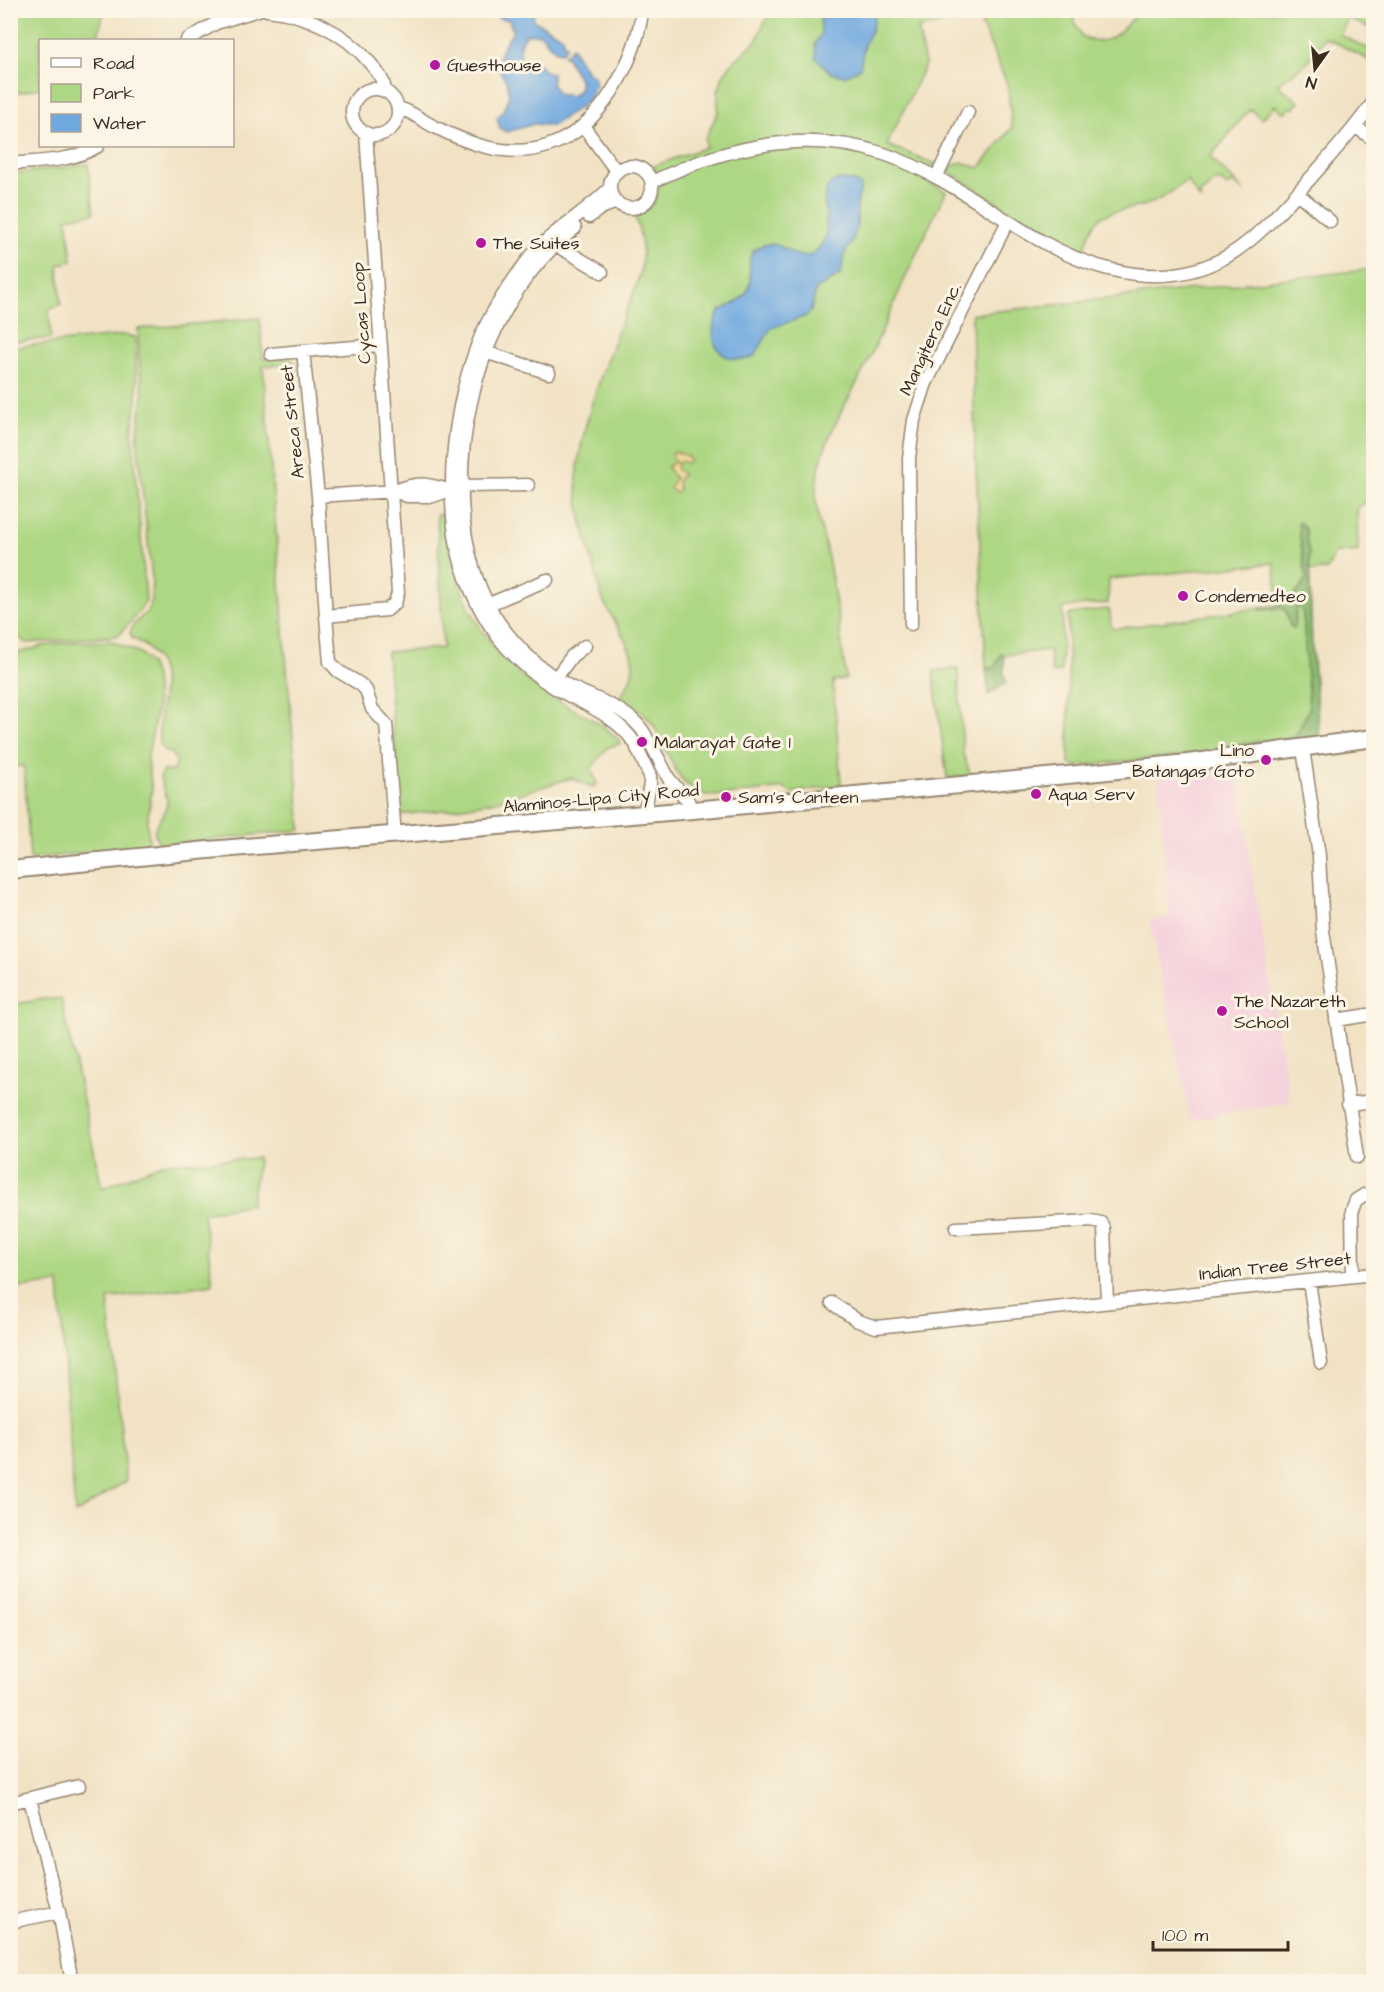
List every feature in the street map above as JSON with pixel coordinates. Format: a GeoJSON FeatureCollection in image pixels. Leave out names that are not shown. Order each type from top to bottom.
{"type":"FeatureCollection","features":[{"type":"Feature","properties":{"kind":"main road","name":"Alaminos-Lipa City Road"},"geometry":{"type":"LineString","coordinates":[[10,870],[208,850],[693,810],[1166,765],[1374,738]]}},
{"type":"Feature","properties":{"kind":"street"},"geometry":{"type":"LineString","coordinates":[[189,39],[223,20],[258,10]]}},
{"type":"Feature","properties":{"kind":"street"},"geometry":{"type":"LineString","coordinates":[[267,10],[309,20],[344,38],[363,54],[378,72],[385,91],[396,102],[398,108],[396,122],[387,132],[373,135],[366,133]]}},
{"type":"Feature","properties":{"kind":"street"},"geometry":{"type":"LineString","coordinates":[[398,108],[408,111],[450,135],[497,149],[517,151],[547,147],[572,136],[584,127],[603,105],[622,74],[637,37],[642,10]]}},
{"type":"Feature","properties":{"kind":"street","name":"Cycas Loop"},"geometry":{"type":"LineString","coordinates":[[326,616],[381,612],[395,603],[398,593],[393,491],[366,133],[357,126],[353,108],[355,101],[365,92],[385,91]]}},
{"type":"Feature","properties":{"kind":"street"},"geometry":{"type":"LineString","coordinates":[[652,182],[726,152],[788,142],[816,142],[857,147],[893,157],[937,176],[1040,240],[1080,260],[1130,274],[1151,276],[1170,274],[1194,270],[1226,257],[1243,245],[1297,193],[1356,127],[1374,101]]}},
{"type":"Feature","properties":{"kind":"street"},"geometry":{"type":"LineString","coordinates":[[937,176],[968,112]]}},
{"type":"Feature","properties":{"kind":"street"},"geometry":{"type":"LineString","coordinates":[[584,127],[617,172]]}},
{"type":"Feature","properties":{"kind":"street"},"geometry":{"type":"LineString","coordinates":[[1356,127],[1374,140]]}},
{"type":"Feature","properties":{"kind":"street"},"geometry":{"type":"LineString","coordinates":[[10,164],[67,159],[96,147]]}},
{"type":"Feature","properties":{"kind":"street"},"geometry":{"type":"LineString","coordinates":[[610,188],[616,202],[629,208],[642,206],[651,195],[652,182],[649,175],[637,167],[630,166],[617,172],[610,188],[551,242],[514,296],[481,351],[454,489],[484,606],[553,681],[611,719],[638,749],[650,776],[644,814]]}},
{"type":"Feature","properties":{"kind":"street"},"geometry":{"type":"LineString","coordinates":[[1297,193],[1330,221]]}},
{"type":"Feature","properties":{"kind":"street"},"geometry":{"type":"LineString","coordinates":[[551,242],[602,208],[616,202]]}},
{"type":"Feature","properties":{"kind":"street","name":"Mangitera Enc."},"geometry":{"type":"LineString","coordinates":[[911,624],[909,467],[914,420],[926,383],[1008,221]]}},
{"type":"Feature","properties":{"kind":"street"},"geometry":{"type":"LineString","coordinates":[[551,242],[602,272]]}},
{"type":"Feature","properties":{"kind":"street","name":"Areca Street"},"geometry":{"type":"LineString","coordinates":[[381,345],[303,351],[318,496],[330,662],[366,690],[372,709],[386,724],[394,835]]}},
{"type":"Feature","properties":{"kind":"street"},"geometry":{"type":"LineString","coordinates":[[271,354],[303,351]]}},
{"type":"Feature","properties":{"kind":"street"},"geometry":{"type":"LineString","coordinates":[[481,351],[549,373]]}},
{"type":"Feature","properties":{"kind":"street"},"geometry":{"type":"LineString","coordinates":[[393,491],[407,485],[433,485],[454,489],[528,485]]}},
{"type":"Feature","properties":{"kind":"street","name":"Areca Street"},"geometry":{"type":"LineString","coordinates":[[318,496],[393,491]]}},
{"type":"Feature","properties":{"kind":"street"},"geometry":{"type":"LineString","coordinates":[[484,606],[547,580]]}},
{"type":"Feature","properties":{"kind":"street"},"geometry":{"type":"LineString","coordinates":[[553,681],[572,656],[585,646]]}},
{"type":"Feature","properties":{"kind":"street"},"geometry":{"type":"LineString","coordinates":[[553,681],[622,712],[638,724],[669,779],[693,810]]}},
{"type":"Feature","properties":{"kind":"street"},"geometry":{"type":"LineString","coordinates":[[638,749],[650,743]]}},
{"type":"Feature","properties":{"kind":"street"},"geometry":{"type":"LineString","coordinates":[[1303,749],[1319,856],[1323,931],[1357,1157]]}},
{"type":"Feature","properties":{"kind":"street"},"geometry":{"type":"LineString","coordinates":[[1336,1020],[1374,1014]]}},
{"type":"Feature","properties":{"kind":"street"},"geometry":{"type":"LineString","coordinates":[[1348,1104],[1374,1101]]}},
{"type":"Feature","properties":{"kind":"street"},"geometry":{"type":"LineString","coordinates":[[1353,1276],[1352,1210],[1356,1200],[1374,1194]]}},
{"type":"Feature","properties":{"kind":"street"},"geometry":{"type":"LineString","coordinates":[[956,1228],[1091,1221],[1101,1224],[1104,1228],[1107,1302]]}},
{"type":"Feature","properties":{"kind":"street","name":"Indian Tree Street"},"geometry":{"type":"LineString","coordinates":[[832,1303],[858,1321],[876,1327],[1374,1274]]}},
{"type":"Feature","properties":{"kind":"street"},"geometry":{"type":"LineString","coordinates":[[1309,1281],[1321,1363]]}},
{"type":"Feature","properties":{"kind":"street"},"geometry":{"type":"LineString","coordinates":[[10,1803],[79,1786]]}},
{"type":"Feature","properties":{"kind":"street"},"geometry":{"type":"LineString","coordinates":[[30,1799],[59,1912],[72,1982]]}},
{"type":"Feature","properties":{"kind":"street"},"geometry":{"type":"LineString","coordinates":[[10,1922],[59,1912]]}},
{"type":"Feature","properties":{"kind":"shaded area","name":"The Nazareth School"},"geometry":{"type":"Polygon","coordinates":[[[1236,760],[1250,861],[1290,1102],[1191,1120],[1149,921],[1169,917],[1158,771],[1236,760]]]}},
{"type":"Feature","properties":{"kind":"green space"},"geometry":{"type":"Polygon","coordinates":[[[11,10],[104,10],[97,39],[39,39],[39,88],[11,94],[11,10]]]}},
{"type":"Feature","properties":{"kind":"green space"},"geometry":{"type":"Polygon","coordinates":[[[770,11],[1073,11],[1075,23],[1082,36],[1100,41],[1115,36],[1140,11],[1373,11],[1373,30],[1348,18],[1340,35],[1373,51],[1371,61],[1325,37],[1306,64],[1277,84],[1299,102],[1293,109],[1290,107],[1284,113],[1275,105],[1262,119],[1250,109],[1210,157],[1244,191],[1233,183],[1226,186],[1221,181],[1216,181],[1200,194],[1201,201],[1187,180],[1154,202],[1111,213],[1098,220],[1088,237],[1084,250],[1051,237],[948,171],[950,167],[962,162],[979,168],[1012,128],[1008,86],[978,16],[918,29],[925,65],[887,145],[936,164],[929,182],[946,192],[870,357],[829,438],[822,455],[816,491],[818,517],[836,603],[846,679],[833,681],[841,785],[791,793],[784,788],[713,796],[694,790],[685,783],[649,719],[639,710],[618,700],[631,676],[632,659],[601,593],[580,511],[577,478],[582,442],[591,406],[634,293],[642,265],[640,235],[635,217],[650,207],[657,196],[658,183],[654,166],[706,147],[705,139],[718,112],[718,92],[723,76],[732,63],[756,41],[770,11]]]}},
{"type":"Feature","properties":{"kind":"green space"},"geometry":{"type":"Polygon","coordinates":[[[88,164],[94,213],[67,218],[72,261],[58,265],[61,304],[49,310],[51,338],[11,342],[11,174],[88,164]]]}},
{"type":"Feature","properties":{"kind":"green space"},"geometry":{"type":"Polygon","coordinates":[[[1373,269],[1374,456],[1372,501],[1359,505],[1357,511],[1358,551],[1335,553],[1327,570],[1310,571],[1306,530],[1298,523],[1306,578],[1289,602],[1279,606],[1274,563],[1109,579],[1108,603],[1063,609],[1061,672],[1052,673],[1049,650],[1004,655],[1002,653],[994,668],[986,668],[975,446],[972,314],[1373,269]]]}},
{"type":"Feature","properties":{"kind":"green space"},"geometry":{"type":"Polygon","coordinates":[[[260,318],[263,359],[291,359],[299,367],[291,372],[291,369],[277,365],[263,366],[301,830],[161,845],[155,832],[167,800],[160,777],[163,771],[173,771],[177,763],[171,753],[166,752],[159,744],[163,685],[161,671],[156,659],[147,648],[132,638],[130,633],[134,624],[149,610],[152,578],[137,440],[143,393],[138,329],[260,318]]]}},
{"type":"Feature","properties":{"kind":"green space"},"geometry":{"type":"Polygon","coordinates":[[[124,335],[135,337],[136,343],[137,399],[132,432],[146,600],[117,636],[27,643],[18,637],[16,631],[10,557],[11,350],[25,346],[124,335]]]}},
{"type":"Feature","properties":{"kind":"green space"},"geometry":{"type":"Polygon","coordinates":[[[441,514],[444,517],[456,572],[465,597],[476,621],[491,643],[508,663],[529,681],[553,698],[606,728],[621,743],[607,748],[591,769],[597,783],[593,787],[571,778],[496,801],[400,815],[387,652],[443,648],[437,515],[441,514]]]}},
{"type":"Feature","properties":{"kind":"green space"},"geometry":{"type":"Polygon","coordinates":[[[1298,522],[1304,527],[1309,550],[1312,647],[1320,742],[1230,751],[1231,746],[1280,740],[1296,735],[1309,710],[1303,612],[1297,605],[1294,628],[1290,626],[1286,611],[1281,608],[1260,610],[1260,608],[1289,603],[1305,582],[1298,522]]]}},
{"type":"Feature","properties":{"kind":"green space"},"geometry":{"type":"Polygon","coordinates":[[[1297,604],[1303,612],[1309,710],[1296,735],[1281,740],[1232,746],[1230,751],[1077,766],[1069,764],[1068,617],[1071,614],[1108,609],[1111,627],[1114,629],[1260,608],[1261,610],[1281,608],[1295,615],[1297,604]]]}},
{"type":"Feature","properties":{"kind":"green space"},"geometry":{"type":"Polygon","coordinates":[[[111,641],[140,653],[150,664],[155,676],[157,709],[147,760],[152,789],[147,822],[149,845],[30,859],[24,766],[11,767],[11,653],[72,642],[111,641]]]}},
{"type":"Feature","properties":{"kind":"green space"},"geometry":{"type":"Polygon","coordinates":[[[1002,653],[1006,683],[988,695],[986,668],[994,668],[1002,653]]]}},
{"type":"Feature","properties":{"kind":"green space"},"geometry":{"type":"Polygon","coordinates":[[[958,668],[963,754],[971,776],[947,778],[933,671],[958,668]]]}},
{"type":"Feature","properties":{"kind":"green space"},"geometry":{"type":"Polygon","coordinates":[[[44,999],[61,999],[102,1188],[164,1163],[258,1158],[251,1204],[203,1213],[213,1284],[108,1299],[126,1481],[75,1514],[59,1283],[11,1289],[11,1005],[44,999]]]}},
{"type":"Feature","properties":{"kind":"sand"},"geometry":{"type":"Polygon","coordinates":[[[675,451],[687,456],[690,460],[687,463],[681,461],[677,463],[677,470],[683,474],[677,481],[679,490],[675,493],[670,488],[675,478],[667,467],[675,462],[672,454],[675,451]]]}},
{"type":"Feature","properties":{"kind":"water"},"geometry":{"type":"Polygon","coordinates":[[[495,11],[535,11],[533,20],[563,37],[563,43],[567,46],[562,52],[552,48],[540,34],[527,34],[521,42],[520,54],[528,65],[539,64],[545,71],[552,74],[552,84],[558,94],[571,96],[580,87],[568,58],[564,56],[572,47],[587,72],[594,76],[596,84],[587,102],[552,126],[534,124],[507,132],[500,129],[497,119],[505,107],[509,93],[500,71],[499,60],[504,45],[513,32],[509,20],[498,18],[495,11]]]}},
{"type":"Feature","properties":{"kind":"water"},"geometry":{"type":"Polygon","coordinates":[[[820,11],[876,11],[872,28],[864,45],[860,68],[845,76],[831,73],[816,58],[815,44],[821,34],[820,11]]]}},
{"type":"Feature","properties":{"kind":"water"},"geometry":{"type":"Polygon","coordinates":[[[837,180],[854,181],[861,186],[857,204],[857,226],[853,240],[844,254],[841,274],[816,289],[811,311],[806,316],[771,328],[755,356],[733,359],[724,355],[714,341],[715,322],[720,311],[738,301],[746,293],[749,287],[752,254],[763,245],[771,244],[801,256],[808,256],[815,252],[826,234],[824,200],[826,192],[829,185],[837,180]]]}},
{"type":"Feature","properties":{"kind":"place","name":"Guesthouse"},"geometry":{"type":"Point","coordinates":[435,65]}},
{"type":"Feature","properties":{"kind":"place","name":"The Suites"},"geometry":{"type":"Point","coordinates":[481,243]}},
{"type":"Feature","properties":{"kind":"place","name":"Condemedteo"},"geometry":{"type":"Point","coordinates":[1183,596]}},
{"type":"Feature","properties":{"kind":"place","name":"Malarayat Gate 1"},"geometry":{"type":"Point","coordinates":[642,742]}},
{"type":"Feature","properties":{"kind":"place","name":"Lino Batangas Goto"},"geometry":{"type":"Point","coordinates":[1266,760]}},
{"type":"Feature","properties":{"kind":"place","name":"Aqua Serv"},"geometry":{"type":"Point","coordinates":[1036,794]}},
{"type":"Feature","properties":{"kind":"place","name":"Sam's Canteen"},"geometry":{"type":"Point","coordinates":[726,797]}},
{"type":"Feature","properties":{"kind":"place","name":"The Nazareth School"},"geometry":{"type":"Point","coordinates":[1222,1011]}}]}
